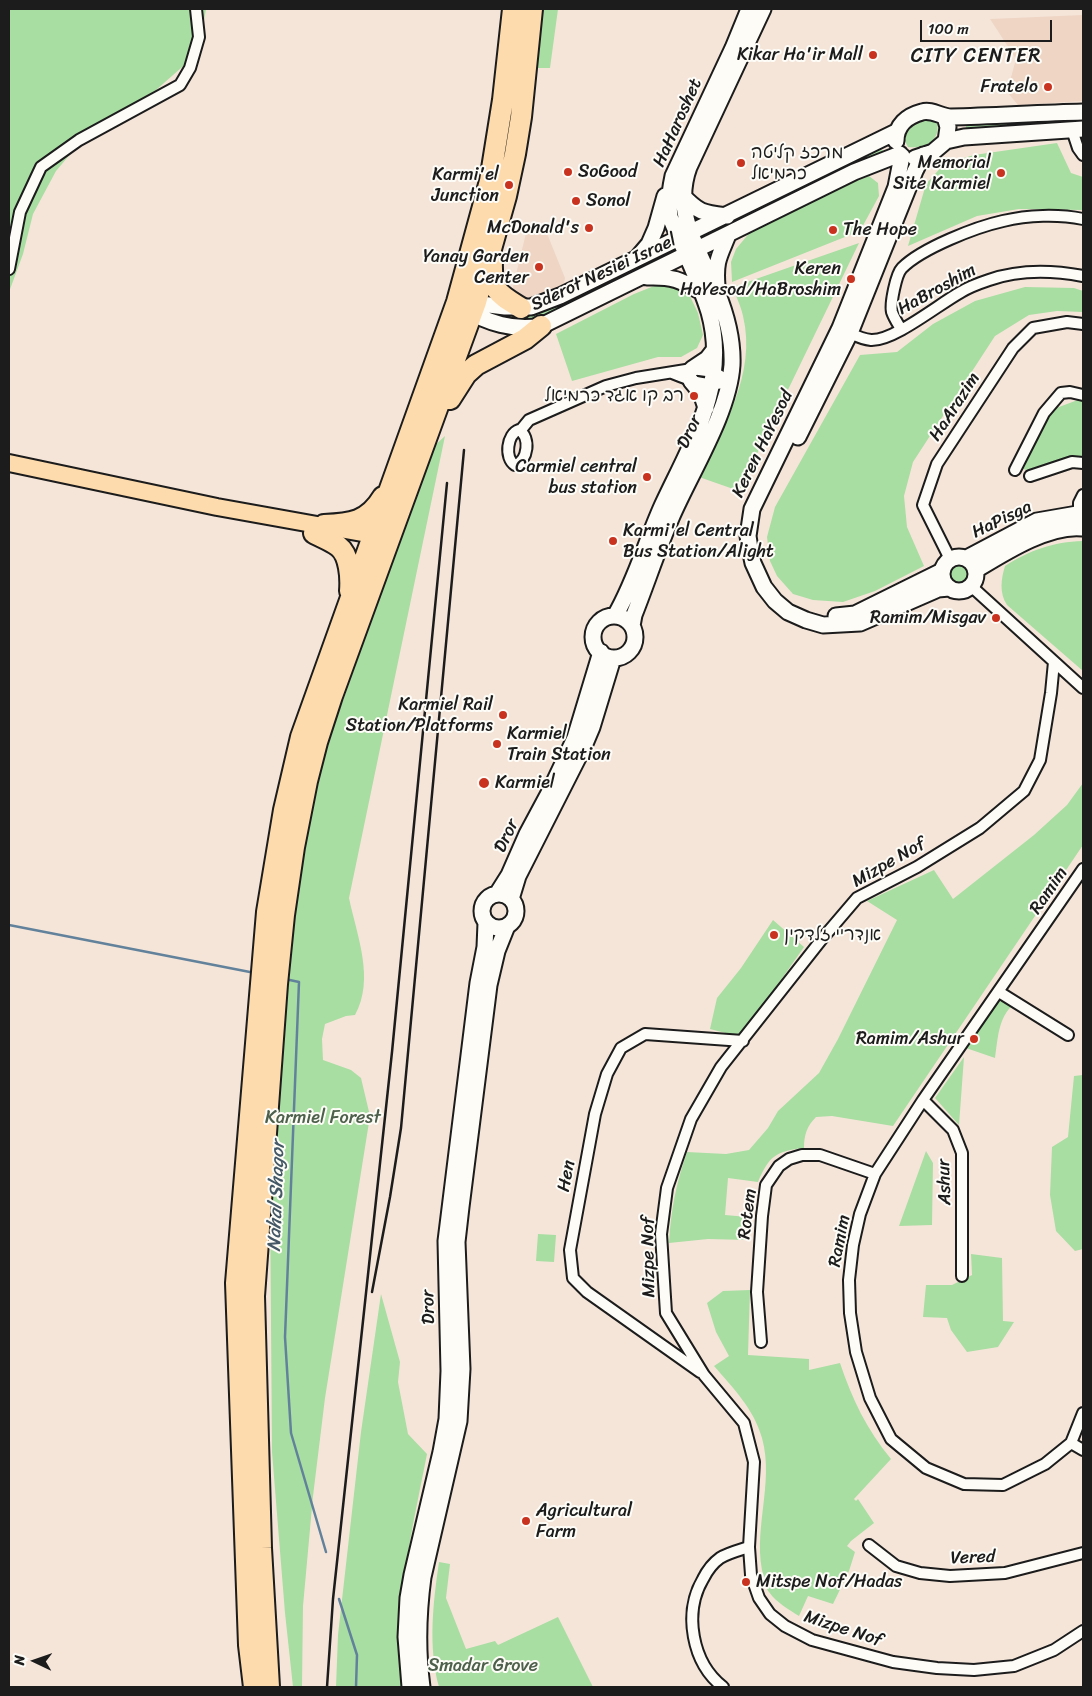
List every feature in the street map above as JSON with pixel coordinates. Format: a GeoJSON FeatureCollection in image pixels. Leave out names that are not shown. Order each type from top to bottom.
{"type":"FeatureCollection","features":[{"type":"Feature","properties":{"kind":"highway"},"geometry":{"type":"LineString","coordinates":[[424,444],[468,306],[503,100],[514,9]]}},
{"type":"Feature","properties":{"kind":"highway"},"geometry":{"type":"LineString","coordinates":[[254,1687],[249,1645],[236,1283],[270,976],[284,915],[294,847],[317,742],[394,480],[492,245],[515,154],[521,116],[532,9]]}},
{"type":"Feature","properties":{"kind":"highway"},"geometry":{"type":"LineString","coordinates":[[492,245],[492,278],[494,285],[500,294],[521,308]]}},
{"type":"Feature","properties":{"kind":"highway"},"geometry":{"type":"LineString","coordinates":[[269,1687],[261,1548],[254,1296],[270,976],[273,874],[291,777],[301,737],[350,599],[424,444],[466,374],[476,364],[525,339],[541,326]]}},
{"type":"Feature","properties":{"kind":"highway"},"geometry":{"type":"LineString","coordinates":[[319,529],[346,524],[366,516],[380,503],[394,480]]}},
{"type":"Feature","properties":{"kind":"highway"},"geometry":{"type":"LineString","coordinates":[[319,529],[339,546],[346,558],[351,583],[350,599]]}},
{"type":"Feature","properties":{"kind":"main road"},"geometry":{"type":"LineString","coordinates":[[9,463],[377,542]]}},
{"type":"Feature","properties":{"kind":"street"},"geometry":{"type":"LineString","coordinates":[[9,269],[20,212],[41,167],[79,140],[180,85],[190,68],[199,37],[196,9]]}},
{"type":"Feature","properties":{"kind":"street","name":"HaHaroshet"},"geometry":{"type":"LineString","coordinates":[[692,252],[685,235],[670,217],[668,206],[673,176],[733,48],[749,9]]}},
{"type":"Feature","properties":{"kind":"street","name":"HaHaroshet"},"geometry":{"type":"LineString","coordinates":[[685,235],[686,220],[682,195],[684,181],[763,9]]}},
{"type":"Feature","properties":{"kind":"street"},"geometry":{"type":"LineString","coordinates":[[1083,112],[945,117],[930,111],[921,112],[904,119],[896,132],[896,144],[901,155],[911,158],[933,152],[946,141],[964,137],[1078,129],[1078,148],[1083,155]]}},
{"type":"Feature","properties":{"kind":"street"},"geometry":{"type":"LineString","coordinates":[[945,117],[948,128],[946,141]]}},
{"type":"Feature","properties":{"kind":"street","name":"Sderot Nesiei Israel"},"geometry":{"type":"LineString","coordinates":[[468,306],[532,307],[560,296],[896,132]]}},
{"type":"Feature","properties":{"kind":"street","name":"Sderot Nesiei Israel"},"geometry":{"type":"LineString","coordinates":[[468,306],[500,324],[528,328],[541,326],[874,164],[901,155]]}},
{"type":"Feature","properties":{"kind":"street","name":"Keren HaYesod"},"geometry":{"type":"LineString","coordinates":[[901,155],[896,187],[845,331],[752,509],[748,536],[753,562],[764,587],[788,612],[823,625],[860,624],[938,589],[949,588]]}},
{"type":"Feature","properties":{"kind":"street","name":"Keren HaYesod"},"geometry":{"type":"LineString","coordinates":[[923,156],[914,170],[845,331],[761,510],[757,535],[761,560],[772,583],[792,604],[822,616],[855,614],[932,578],[946,565]]}},
{"type":"Feature","properties":{"kind":"street"},"geometry":{"type":"LineString","coordinates":[[874,164],[887,171],[896,187]]}},
{"type":"Feature","properties":{"kind":"street"},"geometry":{"type":"LineString","coordinates":[[637,258],[653,236],[662,202],[673,176]]}},
{"type":"Feature","properties":{"kind":"street"},"geometry":{"type":"LineString","coordinates":[[682,195],[692,206],[700,211],[727,216]]}},
{"type":"Feature","properties":{"kind":"street"},"geometry":{"type":"LineString","coordinates":[[901,329],[892,311],[894,290],[901,269],[927,250],[965,233],[1003,221],[1041,216],[1083,219]]}},
{"type":"Feature","properties":{"kind":"street"},"geometry":{"type":"LineString","coordinates":[[718,294],[717,260],[728,235]]}},
{"type":"Feature","properties":{"kind":"street","name":"Dror"},"geometry":{"type":"LineString","coordinates":[[632,626],[662,506],[706,408],[713,377],[714,350],[709,314],[692,252]]}},
{"type":"Feature","properties":{"kind":"street","name":"Dror"},"geometry":{"type":"LineString","coordinates":[[615,616],[672,517],[718,419],[729,381],[732,366],[726,318],[718,294],[692,252]]}},
{"type":"Feature","properties":{"kind":"street","name":"HaBroshim"},"geometry":{"type":"LineString","coordinates":[[845,331],[857,337],[872,340],[888,337],[962,291],[988,280],[1017,272],[1049,271],[1083,276]]}},
{"type":"Feature","properties":{"kind":"street"},"geometry":{"type":"LineString","coordinates":[[642,278],[661,276],[674,278],[702,292]]}},
{"type":"Feature","properties":{"kind":"street","name":"HaArazim"},"geometry":{"type":"LineString","coordinates":[[946,565],[923,505],[937,464],[1013,348],[1033,328],[1067,322],[1083,324]]}},
{"type":"Feature","properties":{"kind":"street"},"geometry":{"type":"LineString","coordinates":[[691,375],[714,350]]}},
{"type":"Feature","properties":{"kind":"street"},"geometry":{"type":"LineString","coordinates":[[520,431],[529,420],[606,386],[636,378],[672,373],[713,377],[720,384],[729,381]]}},
{"type":"Feature","properties":{"kind":"street"},"geometry":{"type":"LineString","coordinates":[[691,375],[701,393],[706,408]]}},
{"type":"Feature","properties":{"kind":"street"},"geometry":{"type":"LineString","coordinates":[[1014,470],[1044,412],[1061,393],[1070,392],[1083,395]]}},
{"type":"Feature","properties":{"kind":"street"},"geometry":{"type":"LineString","coordinates":[[1030,476],[1072,462],[1083,463]]}},
{"type":"Feature","properties":{"kind":"street"},"geometry":{"type":"LineString","coordinates":[[1081,520],[1079,503],[1083,495]]}},
{"type":"Feature","properties":{"kind":"street","name":"HaPisga"},"geometry":{"type":"LineString","coordinates":[[967,558],[1037,521],[1081,520]]}},
{"type":"Feature","properties":{"kind":"street","name":"HaPisga"},"geometry":{"type":"LineString","coordinates":[[976,570],[1019,545],[1081,520]]}},
{"type":"Feature","properties":{"kind":"street"},"geometry":{"type":"LineString","coordinates":[[959,556],[967,558],[974,564],[976,570],[975,580],[971,586],[962,591],[949,588],[943,581],[946,565],[959,556]]}},
{"type":"Feature","properties":{"kind":"street"},"geometry":{"type":"LineString","coordinates":[[971,586],[1083,688]]}},
{"type":"Feature","properties":{"kind":"street"},"geometry":{"type":"LineString","coordinates":[[607,617],[623,618],[632,626],[635,638],[633,646],[621,656],[607,655],[594,644],[595,628],[600,621],[607,617]]}},
{"type":"Feature","properties":{"kind":"street","name":"Dror"},"geometry":{"type":"LineString","coordinates":[[504,897],[509,875],[527,834],[575,738],[607,655]]}},
{"type":"Feature","properties":{"kind":"street","name":"Mizpe Nof"},"geometry":{"type":"LineString","coordinates":[[1054,662],[1051,694],[1040,760],[1024,791],[980,828],[917,867],[857,898],[822,939],[721,1067],[691,1118],[667,1188],[661,1234],[666,1313],[704,1374],[744,1423],[754,1462],[749,1547],[751,1575],[759,1598],[770,1614],[785,1626],[812,1640],[893,1662],[937,1668],[974,1670],[1014,1666],[1054,1650],[1083,1631]]}},
{"type":"Feature","properties":{"kind":"street","name":"Ramim"},"geometry":{"type":"LineString","coordinates":[[1083,870],[1079,884],[998,992],[923,1100],[875,1174],[860,1214],[853,1245],[849,1280],[850,1313],[856,1352],[870,1398],[891,1440],[926,1468],[964,1484],[1003,1485],[1045,1464],[1071,1443],[1083,1413]]}},
{"type":"Feature","properties":{"kind":"street"},"geometry":{"type":"LineString","coordinates":[[504,897],[516,906],[516,912],[512,922],[507,926],[496,928],[486,923],[482,907],[488,898],[504,897]]}},
{"type":"Feature","properties":{"kind":"street","name":"Dror"},"geometry":{"type":"LineString","coordinates":[[410,1687],[406,1637],[408,1598],[447,1419],[449,1370],[446,1242],[478,983],[485,947],[486,923]]}},
{"type":"Feature","properties":{"kind":"street","name":"Dror"},"geometry":{"type":"LineString","coordinates":[[422,1687],[418,1637],[420,1599],[423,1577],[458,1421],[462,1369],[458,1242],[461,1207],[489,985],[497,951],[507,926]]}},
{"type":"Feature","properties":{"kind":"street"},"geometry":{"type":"LineString","coordinates":[[998,992],[1068,1035]]}},
{"type":"Feature","properties":{"kind":"street","name":"Hen"},"geometry":{"type":"LineString","coordinates":[[704,1374],[587,1292],[574,1278],[570,1250],[596,1114],[607,1074],[620,1048],[645,1034],[743,1041]]}},
{"type":"Feature","properties":{"kind":"street","name":"Ashur"},"geometry":{"type":"LineString","coordinates":[[923,1100],[953,1130],[962,1153],[962,1276]]}},
{"type":"Feature","properties":{"kind":"street","name":"Rotem"},"geometry":{"type":"LineString","coordinates":[[761,1342],[757,1292],[766,1185],[779,1166],[789,1159],[802,1155],[820,1155],[875,1174]]}},
{"type":"Feature","properties":{"kind":"street"},"geometry":{"type":"LineString","coordinates":[[1071,1443],[1083,1450]]}},
{"type":"Feature","properties":{"kind":"street","name":"Vered"},"geometry":{"type":"LineString","coordinates":[[869,1545],[896,1566],[920,1573],[950,1576],[1005,1573],[1083,1553]]}},
{"type":"Feature","properties":{"kind":"street"},"geometry":{"type":"LineString","coordinates":[[722,1687],[715,1681],[700,1658],[693,1637],[692,1616],[695,1597],[707,1571],[719,1558],[749,1547]]}},
{"type":"Feature","properties":{"kind":"shaded area"},"geometry":{"type":"Polygon","coordinates":[[[1083,15],[1083,101],[1018,105],[1007,92],[1016,59],[990,19],[1083,15]]]}},
{"type":"Feature","properties":{"kind":"shaded area","name":"Yanay Garden Center"},"geometry":{"type":"Polygon","coordinates":[[[546,231],[565,278],[564,283],[551,292],[534,297],[522,298],[511,295],[526,233],[546,231]]]}},
{"type":"Feature","properties":{"kind":"green space"},"geometry":{"type":"Polygon","coordinates":[[[9,9],[206,9],[202,32],[189,61],[156,90],[89,132],[56,171],[33,214],[23,254],[9,292],[9,9]]]}},
{"type":"Feature","properties":{"kind":"green space"},"geometry":{"type":"Polygon","coordinates":[[[540,9],[558,9],[550,68],[534,68],[540,9]]]}},
{"type":"Feature","properties":{"kind":"green space"},"geometry":{"type":"Polygon","coordinates":[[[1062,117],[1063,126],[966,132],[966,121],[1062,117]]]}},
{"type":"Feature","properties":{"kind":"green space"},"geometry":{"type":"Polygon","coordinates":[[[931,120],[937,123],[938,129],[934,139],[920,147],[908,147],[905,141],[911,128],[918,123],[931,120]]]}},
{"type":"Feature","properties":{"kind":"green space"},"geometry":{"type":"Polygon","coordinates":[[[1057,143],[1071,173],[1083,177],[1083,210],[1019,209],[977,216],[908,246],[926,184],[944,164],[974,155],[1057,143]]]}},
{"type":"Feature","properties":{"kind":"green space"},"geometry":{"type":"Polygon","coordinates":[[[879,147],[887,154],[709,238],[707,233],[745,215],[783,192],[879,147]]]}},
{"type":"Feature","properties":{"kind":"green space"},"geometry":{"type":"Polygon","coordinates":[[[869,176],[878,183],[879,196],[860,231],[732,282],[731,262],[736,249],[751,231],[848,184],[869,176]]]}},
{"type":"Feature","properties":{"kind":"green space"},"geometry":{"type":"Polygon","coordinates":[[[859,243],[739,491],[699,477],[727,419],[742,379],[746,338],[743,316],[733,287],[859,243]]]}},
{"type":"Feature","properties":{"kind":"green space"},"geometry":{"type":"Polygon","coordinates":[[[605,280],[608,285],[579,298],[580,292],[605,280]]]}},
{"type":"Feature","properties":{"kind":"green space"},"geometry":{"type":"Polygon","coordinates":[[[654,286],[674,286],[687,290],[698,313],[703,335],[697,348],[681,357],[658,357],[572,381],[556,334],[634,294],[654,286]]]}},
{"type":"Feature","properties":{"kind":"green space"},"geometry":{"type":"Polygon","coordinates":[[[1025,287],[1074,288],[1083,291],[1083,312],[1057,311],[1029,315],[995,336],[913,462],[904,496],[907,527],[924,566],[875,591],[843,602],[813,600],[793,594],[777,576],[770,561],[767,537],[775,507],[860,355],[897,352],[933,324],[975,301],[1025,287]]]}},
{"type":"Feature","properties":{"kind":"green space"},"geometry":{"type":"Polygon","coordinates":[[[567,301],[566,305],[534,319],[518,321],[485,314],[487,307],[567,301]]]}},
{"type":"Feature","properties":{"kind":"green space"},"geometry":{"type":"Polygon","coordinates":[[[1083,398],[1083,464],[1069,458],[1026,470],[1019,467],[1051,410],[1083,398]]]}},
{"type":"Feature","properties":{"kind":"green space","name":"Karmiel Forest"},"geometry":{"type":"Polygon","coordinates":[[[445,436],[349,898],[360,942],[364,987],[355,1015],[346,1016],[325,1024],[322,1039],[323,1060],[351,1070],[361,1078],[370,1116],[325,1398],[313,1496],[303,1606],[302,1687],[293,1687],[272,1452],[270,1195],[298,863],[320,765],[433,447],[445,436]]]}},
{"type":"Feature","properties":{"kind":"green space"},"geometry":{"type":"Polygon","coordinates":[[[1083,541],[1083,671],[1007,605],[1003,596],[1002,576],[1005,566],[1033,551],[1061,543],[1083,541]]]}},
{"type":"Feature","properties":{"kind":"green space"},"geometry":{"type":"Polygon","coordinates":[[[956,563],[964,563],[970,569],[970,577],[964,583],[956,583],[950,577],[950,569],[956,563]]]}},
{"type":"Feature","properties":{"kind":"green space"},"geometry":{"type":"Polygon","coordinates":[[[1083,783],[1083,845],[893,1126],[832,1116],[816,1117],[807,1131],[804,1148],[787,1151],[775,1156],[766,1166],[758,1182],[728,1178],[725,1215],[748,1217],[747,1240],[708,1239],[669,1243],[675,1197],[687,1152],[726,1154],[749,1150],[768,1128],[778,1111],[819,1073],[897,920],[867,901],[934,870],[953,899],[1034,835],[1067,805],[1083,783]]]}},
{"type":"Feature","properties":{"kind":"green space"},"geometry":{"type":"Polygon","coordinates":[[[773,920],[804,947],[741,1037],[710,1029],[717,998],[741,968],[773,920]]]}},
{"type":"Feature","properties":{"kind":"green space"},"geometry":{"type":"Polygon","coordinates":[[[999,1001],[1014,1004],[1002,1022],[995,1058],[966,1048],[999,1001]]]}},
{"type":"Feature","properties":{"kind":"green space"},"geometry":{"type":"Polygon","coordinates":[[[964,1057],[959,1125],[935,1098],[964,1057]]]}},
{"type":"Feature","properties":{"kind":"green space"},"geometry":{"type":"Polygon","coordinates":[[[1083,1075],[1083,1249],[1075,1251],[1056,1231],[1050,1195],[1052,1147],[1068,1137],[1074,1076],[1083,1075]]]}},
{"type":"Feature","properties":{"kind":"green space"},"geometry":{"type":"Polygon","coordinates":[[[926,1151],[933,1163],[932,1225],[899,1226],[926,1151]]]}},
{"type":"Feature","properties":{"kind":"green space"},"geometry":{"type":"Polygon","coordinates":[[[538,1234],[556,1235],[554,1262],[536,1261],[538,1234]]]}},
{"type":"Feature","properties":{"kind":"green space"},"geometry":{"type":"Polygon","coordinates":[[[971,1254],[1002,1258],[1003,1321],[1014,1322],[998,1347],[967,1352],[951,1330],[947,1318],[923,1317],[926,1285],[952,1285],[972,1275],[971,1254]]]}},
{"type":"Feature","properties":{"kind":"green space"},"geometry":{"type":"Polygon","coordinates":[[[750,1290],[748,1355],[809,1359],[809,1370],[840,1363],[861,1414],[891,1459],[854,1499],[856,1501],[858,1499],[874,1523],[847,1546],[855,1552],[849,1571],[833,1604],[808,1596],[799,1616],[783,1606],[766,1588],[760,1544],[766,1473],[762,1438],[748,1408],[714,1366],[729,1356],[716,1332],[707,1303],[723,1291],[750,1290]]]}},
{"type":"Feature","properties":{"kind":"green space"},"geometry":{"type":"Polygon","coordinates":[[[381,1294],[400,1362],[398,1382],[408,1434],[427,1454],[400,1600],[399,1637],[404,1687],[336,1687],[338,1635],[361,1432],[381,1294]]]}},
{"type":"Feature","properties":{"kind":"green space","name":"Smadar Grove"},"geometry":{"type":"Polygon","coordinates":[[[439,1562],[450,1564],[446,1598],[466,1649],[495,1641],[498,1645],[558,1617],[593,1687],[439,1687],[434,1656],[433,1609],[439,1562]]]}},
{"type":"Feature","properties":{"kind":"waterway","name":"Nahal Shagor"},"geometry":{"type":"LineString","coordinates":[[9,925],[255,973]]}},
{"type":"Feature","properties":{"kind":"waterway","name":"Nahal Shagor"},"geometry":{"type":"LineString","coordinates":[[285,979],[299,982],[285,1337],[291,1433],[326,1552]]}},
{"type":"Feature","properties":{"kind":"waterway","name":"Nahal Shagor"},"geometry":{"type":"LineString","coordinates":[[339,1599],[357,1655],[356,1687]]}},
{"type":"Feature","properties":{"kind":"railway"},"geometry":{"type":"LineString","coordinates":[[372,1292],[401,1128],[464,450]]}},
{"type":"Feature","properties":{"kind":"railway"},"geometry":{"type":"LineString","coordinates":[[327,1687],[333,1599],[392,1052],[447,483]]}},
{"type":"Feature","properties":{"kind":"place","name":"Kikar Ha'ir Mall"},"geometry":{"type":"Point","coordinates":[873,55]}},
{"type":"Feature","properties":{"kind":"place","name":"Fratelo"},"geometry":{"type":"Point","coordinates":[1048,87]}},
{"type":"Feature","properties":{"kind":"place","name":"מרכז קליטה כרמיאל"},"geometry":{"type":"Point","coordinates":[741,163]}},
{"type":"Feature","properties":{"kind":"place","name":"SoGood"},"geometry":{"type":"Point","coordinates":[568,172]}},
{"type":"Feature","properties":{"kind":"place","name":"Memorial Site Karmiel"},"geometry":{"type":"Point","coordinates":[1001,173]}},
{"type":"Feature","properties":{"kind":"place","name":"Karmi'el Junction"},"geometry":{"type":"Point","coordinates":[509,185]}},
{"type":"Feature","properties":{"kind":"place","name":"Sonol"},"geometry":{"type":"Point","coordinates":[576,201]}},
{"type":"Feature","properties":{"kind":"place","name":"McDonald's"},"geometry":{"type":"Point","coordinates":[589,228]}},
{"type":"Feature","properties":{"kind":"place","name":"The Hope"},"geometry":{"type":"Point","coordinates":[833,230]}},
{"type":"Feature","properties":{"kind":"place","name":"Yanay Garden Center"},"geometry":{"type":"Point","coordinates":[539,267]}},
{"type":"Feature","properties":{"kind":"place","name":"Keren HaYesod/HaBroshim"},"geometry":{"type":"Point","coordinates":[851,279]}},
{"type":"Feature","properties":{"kind":"place","name":"רב קו אגד כרמיאל"},"geometry":{"type":"Point","coordinates":[694,396]}},
{"type":"Feature","properties":{"kind":"place","name":"Carmiel central bus station"},"geometry":{"type":"Point","coordinates":[647,477]}},
{"type":"Feature","properties":{"kind":"place","name":"Karmi'el Central Bus Station/Alight"},"geometry":{"type":"Point","coordinates":[613,541]}},
{"type":"Feature","properties":{"kind":"place","name":"Ramim/Misgav"},"geometry":{"type":"Point","coordinates":[996,618]}},
{"type":"Feature","properties":{"kind":"place","name":"Karmiel Rail Station/Platforms"},"geometry":{"type":"Point","coordinates":[503,715]}},
{"type":"Feature","properties":{"kind":"place","name":"Karmiel Train Station"},"geometry":{"type":"Point","coordinates":[497,744]}},
{"type":"Feature","properties":{"kind":"place","name":"Karmiel"},"geometry":{"type":"Point","coordinates":[484,783]}},
{"type":"Feature","properties":{"kind":"place","name":"אנדריי זלדקין"},"geometry":{"type":"Point","coordinates":[774,935]}},
{"type":"Feature","properties":{"kind":"place","name":"Ramim/Ashur"},"geometry":{"type":"Point","coordinates":[974,1039]}},
{"type":"Feature","properties":{"kind":"place","name":"Agricultural Farm"},"geometry":{"type":"Point","coordinates":[526,1521]}},
{"type":"Feature","properties":{"kind":"place","name":"Mitspe Nof/Hadas"},"geometry":{"type":"Point","coordinates":[746,1582]}},
{"type":"Feature","properties":{"kind":"district","name":"CITY CENTER"},"geometry":{"type":"Point","coordinates":[976,57]}}]}
